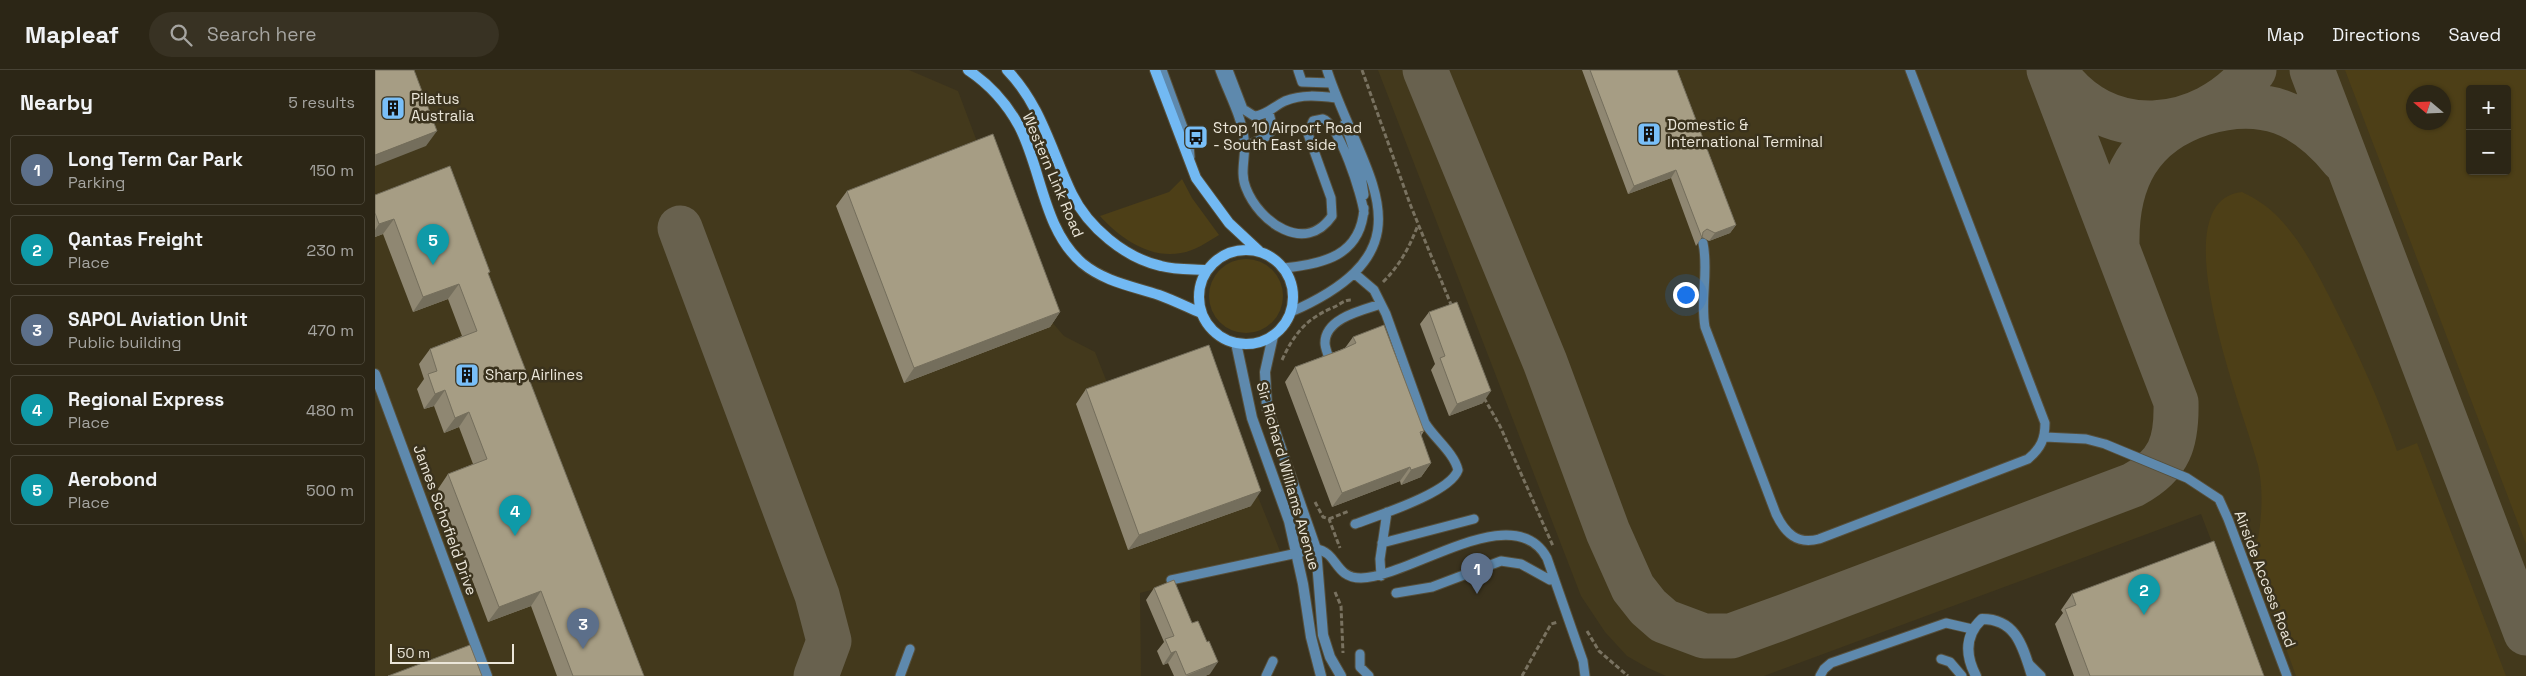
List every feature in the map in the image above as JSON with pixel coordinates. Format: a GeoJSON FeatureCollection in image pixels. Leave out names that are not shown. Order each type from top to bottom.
{"type":"FeatureCollection","features":[{"type":"Feature","properties":{"kind":"street","name":"Western Link Road"},"geometry":{"type":"LineString","coordinates":[[968,70],[985,82],[1019,127],[1052,217],[1065,245],[1075,256],[1105,278],[1161,296],[1201,313]]}},
{"type":"Feature","properties":{"kind":"street","name":"Western Link Road"},"geometry":{"type":"LineString","coordinates":[[1007,70],[1027,94],[1041,120],[1072,194],[1097,228],[1127,252],[1149,262],[1172,268],[1207,270]]}},
{"type":"Feature","properties":{"kind":"street"},"geometry":{"type":"LineString","coordinates":[[1155,70],[1196,178],[1217,207],[1259,251],[1273,258],[1284,268],[1291,282],[1293,297],[1291,312],[1284,325],[1273,336],[1261,342],[1249,344],[1236,343],[1213,331],[1201,313],[1199,296],[1207,270],[1217,260],[1230,252],[1259,251]]}},
{"type":"Feature","properties":{"kind":"street","name":"Sir Richard Williams Avenue"},"geometry":{"type":"LineString","coordinates":[[1273,336],[1265,372],[1267,408],[1316,549],[1323,635],[1330,657],[1341,676]]}},
{"type":"Feature","properties":{"kind":"street","name":"Sir Richard Williams Avenue"},"geometry":{"type":"LineString","coordinates":[[1236,343],[1252,418],[1289,521],[1303,584],[1311,638],[1321,676]]}},
{"type":"Feature","properties":{"kind":"street","name":"James Schofield Drive"},"geometry":{"type":"LineString","coordinates":[[375,374],[487,676]]}},
{"type":"Feature","properties":{"kind":"street"},"geometry":{"type":"LineString","coordinates":[[1976,676],[1968,650],[1969,637],[1972,628],[1982,619],[1995,619],[2007,625],[2017,636],[2032,676]]}},
{"type":"Feature","properties":{"kind":"lane"},"geometry":{"type":"LineString","coordinates":[[1162,70],[1189,144],[1190,164]]}},
{"type":"Feature","properties":{"kind":"lane"},"geometry":{"type":"LineString","coordinates":[[1220,70],[1241,125],[1245,150],[1244,185],[1251,200],[1261,213],[1291,232],[1309,234],[1317,232],[1332,216],[1334,208],[1309,139],[1308,129],[1313,121],[1318,119],[1327,120],[1334,130],[1359,190],[1364,213]]}},
{"type":"Feature","properties":{"kind":"lane"},"geometry":{"type":"LineString","coordinates":[[1228,70],[1246,112],[1254,116],[1298,97],[1336,98]]}},
{"type":"Feature","properties":{"kind":"lane"},"geometry":{"type":"LineString","coordinates":[[1298,70],[1302,82],[1331,84]]}},
{"type":"Feature","properties":{"kind":"lane"},"geometry":{"type":"LineString","coordinates":[[1291,312],[1329,294],[1354,273],[1375,240],[1379,214],[1373,180],[1355,135],[1336,98],[1327,70]]}},
{"type":"Feature","properties":{"kind":"lane"},"geometry":{"type":"LineString","coordinates":[[1703,243],[1707,260],[1702,297],[1705,327],[1776,514],[1789,535],[1802,540],[1819,539],[2028,459],[2041,446],[2045,437],[2045,422],[1910,70]]}},
{"type":"Feature","properties":{"kind":"lane"},"geometry":{"type":"LineString","coordinates":[[1245,150],[1249,144],[1266,137],[1270,132],[1272,125],[1269,111]]}},
{"type":"Feature","properties":{"kind":"lane"},"geometry":{"type":"LineString","coordinates":[[1284,268],[1324,263],[1334,257],[1353,239],[1360,227],[1364,213],[1363,183],[1342,111]]}},
{"type":"Feature","properties":{"kind":"lane"},"geometry":{"type":"LineString","coordinates":[[1354,273],[1374,290],[1381,304],[1425,423],[1434,438],[1456,460],[1458,470],[1449,484],[1437,492],[1355,524]]}},
{"type":"Feature","properties":{"kind":"lane"},"geometry":{"type":"LineString","coordinates":[[1329,359],[1325,343],[1327,332],[1335,324],[1350,315],[1381,304]]}},
{"type":"Feature","properties":{"kind":"lane","name":"Airside Access Road"},"geometry":{"type":"LineString","coordinates":[[2045,437],[2086,438],[2105,444],[2187,478],[2219,499],[2228,518],[2287,676]]}},
{"type":"Feature","properties":{"kind":"lane"},"geometry":{"type":"LineString","coordinates":[[1381,576],[1382,543],[1387,512]]}},
{"type":"Feature","properties":{"kind":"lane"},"geometry":{"type":"LineString","coordinates":[[1382,543],[1475,519]]}},
{"type":"Feature","properties":{"kind":"lane"},"geometry":{"type":"LineString","coordinates":[[1171,580],[1316,549],[1329,554],[1339,570],[1348,575],[1358,578],[1381,576],[1490,536],[1502,534],[1525,537],[1541,547],[1547,558],[1583,661],[1585,676]]}},
{"type":"Feature","properties":{"kind":"lane"},"geometry":{"type":"LineString","coordinates":[[1396,593],[1432,586],[1501,561],[1521,564],[1550,580]]}},
{"type":"Feature","properties":{"kind":"lane"},"geometry":{"type":"LineString","coordinates":[[1820,676],[1831,663],[1946,623],[1972,628]]}},
{"type":"Feature","properties":{"kind":"lane"},"geometry":{"type":"LineString","coordinates":[[900,676],[910,649]]}},
{"type":"Feature","properties":{"kind":"lane"},"geometry":{"type":"LineString","coordinates":[[1360,654],[1359,667],[1369,676]]}},
{"type":"Feature","properties":{"kind":"lane"},"geometry":{"type":"LineString","coordinates":[[1941,659],[1950,662],[1962,676]]}},
{"type":"Feature","properties":{"kind":"lane"},"geometry":{"type":"LineString","coordinates":[[1266,676],[1273,661]]}},
{"type":"Feature","properties":{"kind":"lane"},"geometry":{"type":"LineString","coordinates":[[2028,663],[2041,676]]}},
{"type":"Feature","properties":{"kind":"path"},"geometry":{"type":"LineString","coordinates":[[1362,70],[1452,308]]}},
{"type":"Feature","properties":{"kind":"path"},"geometry":{"type":"LineString","coordinates":[[1379,287],[1397,268],[1408,252],[1419,224]]}},
{"type":"Feature","properties":{"kind":"path"},"geometry":{"type":"LineString","coordinates":[[1281,367],[1294,338],[1305,324],[1319,312],[1334,308],[1347,299],[1358,300]]}},
{"type":"Feature","properties":{"kind":"path"},"geometry":{"type":"LineString","coordinates":[[1482,391],[1500,426],[1556,553]]}},
{"type":"Feature","properties":{"kind":"path"},"geometry":{"type":"LineString","coordinates":[[1315,501],[1323,517],[1329,519],[1349,511]]}},
{"type":"Feature","properties":{"kind":"path"},"geometry":{"type":"LineString","coordinates":[[1329,519],[1341,550]]}},
{"type":"Feature","properties":{"kind":"path"},"geometry":{"type":"LineString","coordinates":[[1335,592],[1341,606],[1343,626],[1342,660]]}},
{"type":"Feature","properties":{"kind":"path"},"geometry":{"type":"LineString","coordinates":[[1521,676],[1551,624],[1561,620]]}},
{"type":"Feature","properties":{"kind":"path"},"geometry":{"type":"LineString","coordinates":[[1585,628],[1599,651],[1628,676]]}},
{"type":"Feature","properties":{"kind":"shaded area"},"geometry":{"type":"Polygon","coordinates":[[[375,70],[909,70],[958,91],[979,147],[1051,321],[1064,336],[1095,352],[1108,385],[1201,356],[1282,556],[1140,593],[1141,676],[375,676],[375,70]]]}},
{"type":"Feature","properties":{"kind":"shaded area"},"geometry":{"type":"Polygon","coordinates":[[[1378,70],[2526,70],[2526,676],[2263,676],[2201,514],[1764,676],[1666,676],[1627,656],[1605,632],[1581,596],[1378,70]]]}},
{"type":"Feature","properties":{"kind":"shaded area"},"geometry":{"type":"Polygon","coordinates":[[[2345,70],[2526,70],[2526,544],[2345,70]]]}},
{"type":"Feature","properties":{"kind":"shaded area"},"geometry":{"type":"Polygon","coordinates":[[[1182,179],[1192,198],[1219,235],[1196,248],[1186,252],[1169,254],[1147,250],[1126,239],[1100,216],[1169,192],[1182,179]]]}},
{"type":"Feature","properties":{"kind":"shaded area"},"geometry":{"type":"Polygon","coordinates":[[[2242,192],[2262,203],[2275,214],[2296,238],[2310,261],[2361,361],[2397,451],[2417,443],[2506,676],[2296,676],[2254,563],[2261,508],[2260,473],[2226,361],[2214,315],[2207,270],[2207,232],[2218,204],[2242,192]]]}},
{"type":"Feature","properties":{"kind":"shaded area"},"geometry":{"type":"Polygon","coordinates":[[[1246,259],[1260,262],[1272,270],[1280,282],[1283,296],[1280,310],[1272,322],[1260,330],[1246,333],[1232,330],[1220,322],[1212,310],[1209,296],[1212,282],[1220,270],[1232,262],[1246,259]]]}},
{"type":"Feature","properties":{"kind":"building","name":"Pilatus Australia"},"geometry":{"type":"Polygon","coordinates":[[[375,70],[414,70],[437,131],[375,155],[375,70]]]}},
{"type":"Feature","properties":{"kind":"building","name":"Domestic & International Terminal"},"geometry":{"type":"Polygon","coordinates":[[[1590,70],[1677,70],[1736,225],[1715,233],[1707,229],[1703,232],[1702,238],[1676,170],[1634,186],[1590,70]]]}},
{"type":"Feature","properties":{"kind":"building"},"geometry":{"type":"Polygon","coordinates":[[[993,134],[1060,312],[914,368],[847,191],[993,134]]]}},
{"type":"Feature","properties":{"kind":"building"},"geometry":{"type":"Polygon","coordinates":[[[450,166],[490,272],[488,273],[644,676],[573,676],[541,591],[499,607],[448,474],[487,459],[469,412],[455,418],[445,390],[435,394],[428,374],[437,371],[430,349],[477,331],[459,284],[423,297],[394,219],[379,224],[375,213],[375,195],[450,166]]]}},
{"type":"Feature","properties":{"kind":"building"},"geometry":{"type":"Polygon","coordinates":[[[1457,302],[1491,391],[1457,404],[1440,358],[1445,356],[1429,312],[1457,302]]]}},
{"type":"Feature","properties":{"kind":"building"},"geometry":{"type":"Polygon","coordinates":[[[1384,325],[1424,431],[1420,432],[1431,463],[1411,470],[1410,467],[1342,493],[1295,367],[1356,343],[1353,337],[1384,325]]]}},
{"type":"Feature","properties":{"kind":"building"},"geometry":{"type":"Polygon","coordinates":[[[1209,345],[1261,491],[1139,535],[1086,389],[1209,345]]]}},
{"type":"Feature","properties":{"kind":"building"},"geometry":{"type":"Polygon","coordinates":[[[2214,541],[2264,676],[2090,676],[2065,609],[2076,605],[2072,594],[2214,541]]]}},
{"type":"Feature","properties":{"kind":"building"},"geometry":{"type":"Polygon","coordinates":[[[1174,580],[1192,623],[1198,621],[1218,662],[1186,675],[1176,651],[1171,653],[1165,639],[1174,636],[1154,588],[1174,580]]]}},
{"type":"Feature","properties":{"kind":"building"},"geometry":{"type":"Polygon","coordinates":[[[470,645],[482,676],[388,676],[470,645]]]}},
{"type":"Feature","properties":{"kind":"taxiway"},"geometry":{"type":"LineString","coordinates":[[1425,70],[1545,362],[1608,532],[1633,588],[1648,607],[1664,621],[1704,636],[1731,636],[2133,485],[2155,469],[2169,451],[2175,429],[2176,402],[2049,70]]}},
{"type":"Feature","properties":{"kind":"taxiway"},"geometry":{"type":"LineString","coordinates":[[2054,70],[2075,94],[2099,111],[2125,120],[2153,123],[2181,119],[2208,108],[2232,92],[2254,70]]}},
{"type":"Feature","properties":{"kind":"taxiway"},"geometry":{"type":"LineString","coordinates":[[2312,70],[2526,633]]}},
{"type":"Feature","properties":{"kind":"taxiway"},"geometry":{"type":"LineString","coordinates":[[2117,244],[2121,199],[2127,180],[2136,162],[2148,146],[2163,133],[2181,122],[2203,113],[2245,106],[2281,112],[2314,130],[2343,160]]}},
{"type":"Feature","properties":{"kind":"taxiway"},"geometry":{"type":"LineString","coordinates":[[680,228],[817,595],[829,641],[816,676]]}},
{"type":"Feature","properties":{"kind":"place","name":"Pilatus Australia"},"geometry":{"type":"Point","coordinates":[393,108]}},
{"type":"Feature","properties":{"kind":"place","name":"Domestic & International Terminal"},"geometry":{"type":"Point","coordinates":[1649,134]}},
{"type":"Feature","properties":{"kind":"place","name":"Stop 10 Airport Road - South East side"},"geometry":{"type":"Point","coordinates":[1196,137]}},
{"type":"Feature","properties":{"kind":"place","name":"Aerobond"},"geometry":{"type":"Point","coordinates":[433,265]}},
{"type":"Feature","properties":{"kind":"place","name":"Sharp Airlines"},"geometry":{"type":"Point","coordinates":[467,375]}},
{"type":"Feature","properties":{"kind":"place","name":"Regional Express"},"geometry":{"type":"Point","coordinates":[515,536]}},
{"type":"Feature","properties":{"kind":"place","name":"Long Term Car Park"},"geometry":{"type":"Point","coordinates":[1477,594]}},
{"type":"Feature","properties":{"kind":"place","name":"Qantas Freight"},"geometry":{"type":"Point","coordinates":[2144,615]}},
{"type":"Feature","properties":{"kind":"place","name":"SAPOL Aviation Unit"},"geometry":{"type":"Point","coordinates":[583,649]}}]}
